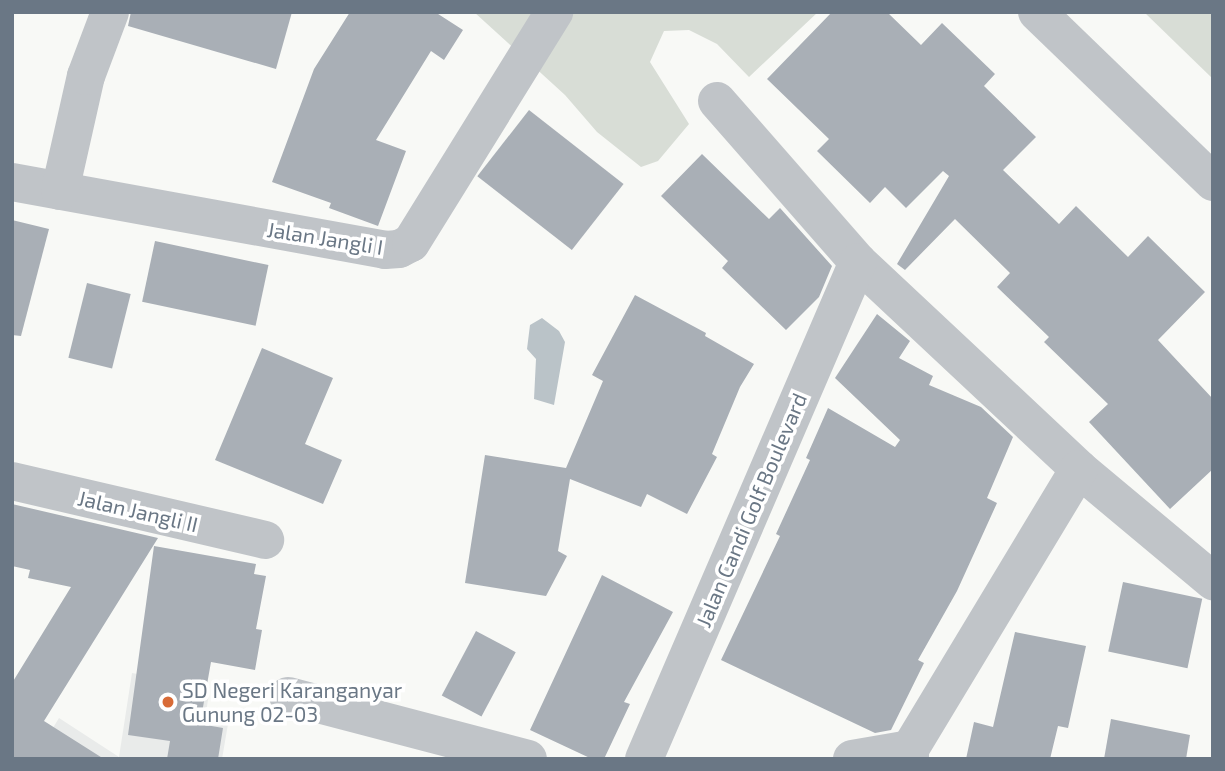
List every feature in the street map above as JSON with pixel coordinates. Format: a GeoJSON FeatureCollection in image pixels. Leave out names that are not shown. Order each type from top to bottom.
{"type":"FeatureCollection","features":[{"type":"Feature","properties":{"kind":"street"},"geometry":{"type":"LineString","coordinates":[[60,191],[86,76],[110,12]]}},
{"type":"Feature","properties":{"kind":"street","name":"Jalan Jangli I"},"geometry":{"type":"LineString","coordinates":[[12,182],[386,250],[399,249],[411,243],[554,12]]}},
{"type":"Feature","properties":{"kind":"street"},"geometry":{"type":"LineString","coordinates":[[1037,12],[1213,183]]}},
{"type":"Feature","properties":{"kind":"street"},"geometry":{"type":"LineString","coordinates":[[717,102],[858,262],[1079,469],[1213,581]]}},
{"type":"Feature","properties":{"kind":"street","name":"Jalan Candi Golf Boulevard"},"geometry":{"type":"LineString","coordinates":[[644,759],[858,262]]}},
{"type":"Feature","properties":{"kind":"street"},"geometry":{"type":"LineString","coordinates":[[852,759],[910,754],[1079,469]]}},
{"type":"Feature","properties":{"kind":"street","name":"Jalan Jangli II"},"geometry":{"type":"LineString","coordinates":[[12,481],[265,540]]}},
{"type":"Feature","properties":{"kind":"street"},"geometry":{"type":"LineString","coordinates":[[288,696],[528,759]]}},
{"type":"Feature","properties":{"kind":"shaded area"},"geometry":{"type":"Polygon","coordinates":[[[474,12],[818,12],[749,77],[717,44],[689,30],[664,31],[650,62],[689,124],[658,161],[641,167],[597,132],[565,95],[474,12]]]}},
{"type":"Feature","properties":{"kind":"shaded area"},"geometry":{"type":"Polygon","coordinates":[[[1144,12],[1213,12],[1213,79],[1144,12]]]}},
{"type":"Feature","properties":{"kind":"shaded area"},"geometry":{"type":"Polygon","coordinates":[[[542,318],[559,331],[565,342],[554,405],[534,399],[536,359],[527,349],[530,325],[542,318]]]}},
{"type":"Feature","properties":{"kind":"shaded area","name":"SD Negeri Karanganyar Gunung 02-03"},"geometry":{"type":"Polygon","coordinates":[[[132,673],[210,687],[205,719],[228,724],[222,759],[34,759],[59,718],[119,757],[132,673]]]}},
{"type":"Feature","properties":{"kind":"building"},"geometry":{"type":"Polygon","coordinates":[[[131,12],[292,12],[276,69],[128,26],[131,12]]]}},
{"type":"Feature","properties":{"kind":"building"},"geometry":{"type":"Polygon","coordinates":[[[350,12],[435,12],[463,30],[444,60],[431,51],[376,140],[406,151],[378,226],[329,208],[331,203],[272,182],[314,69],[350,12]]]}},
{"type":"Feature","properties":{"kind":"building"},"geometry":{"type":"Polygon","coordinates":[[[832,12],[887,12],[921,45],[942,23],[995,74],[984,86],[1036,137],[1003,170],[1059,224],[1076,206],[1128,257],[1148,236],[1205,292],[1158,340],[1213,399],[1213,469],[1170,509],[1089,422],[1108,404],[1044,342],[1049,337],[997,287],[1010,273],[955,219],[905,270],[897,264],[949,176],[943,171],[906,208],[885,187],[870,203],[817,151],[829,139],[767,79],[832,12]]]}},
{"type":"Feature","properties":{"kind":"building"},"geometry":{"type":"Polygon","coordinates":[[[529,110],[624,184],[572,250],[477,176],[529,110]]]}},
{"type":"Feature","properties":{"kind":"building"},"geometry":{"type":"Polygon","coordinates":[[[702,154],[769,219],[780,208],[832,266],[819,297],[786,330],[722,268],[728,261],[661,196],[702,154]]]}},
{"type":"Feature","properties":{"kind":"building"},"geometry":{"type":"Polygon","coordinates":[[[12,220],[49,229],[21,336],[12,335],[12,220]]]}},
{"type":"Feature","properties":{"kind":"building"},"geometry":{"type":"Polygon","coordinates":[[[155,241],[268,265],[256,326],[142,302],[155,241]]]}},
{"type":"Feature","properties":{"kind":"building"},"geometry":{"type":"Polygon","coordinates":[[[87,283],[131,294],[112,369],[68,358],[87,283]]]}},
{"type":"Feature","properties":{"kind":"building"},"geometry":{"type":"Polygon","coordinates":[[[635,295],[706,333],[705,336],[754,364],[740,387],[712,454],[717,457],[687,514],[647,494],[641,507],[570,479],[558,551],[567,556],[546,596],[465,583],[485,455],[566,468],[603,381],[592,375],[635,295]]]}},
{"type":"Feature","properties":{"kind":"building"},"geometry":{"type":"Polygon","coordinates":[[[877,314],[910,341],[899,358],[933,376],[929,385],[981,407],[1013,437],[987,498],[997,503],[957,591],[918,660],[924,663],[891,730],[875,733],[721,660],[780,536],[776,534],[810,460],[806,458],[828,408],[895,447],[900,440],[835,378],[877,314]]]}},
{"type":"Feature","properties":{"kind":"building"},"geometry":{"type":"Polygon","coordinates":[[[262,348],[333,378],[305,444],[342,460],[323,504],[215,460],[262,348]]]}},
{"type":"Feature","properties":{"kind":"building"},"geometry":{"type":"Polygon","coordinates":[[[12,504],[158,538],[44,721],[104,759],[12,759],[12,683],[71,587],[28,578],[30,570],[12,566],[12,504]]]}},
{"type":"Feature","properties":{"kind":"building"},"geometry":{"type":"Polygon","coordinates":[[[154,546],[256,564],[254,574],[266,576],[256,629],[262,630],[255,670],[211,662],[200,724],[223,728],[218,759],[167,759],[170,741],[128,735],[154,546]]]}},
{"type":"Feature","properties":{"kind":"building"},"geometry":{"type":"Polygon","coordinates":[[[602,575],[673,612],[624,702],[630,704],[604,759],[592,759],[530,730],[602,575]]]}},
{"type":"Feature","properties":{"kind":"building"},"geometry":{"type":"Polygon","coordinates":[[[1123,582],[1202,599],[1187,668],[1108,651],[1123,582]]]}},
{"type":"Feature","properties":{"kind":"building"},"geometry":{"type":"Polygon","coordinates":[[[476,631],[516,652],[481,717],[442,695],[476,631]]]}},
{"type":"Feature","properties":{"kind":"building"},"geometry":{"type":"Polygon","coordinates":[[[1015,632],[1086,646],[1068,728],[1058,726],[1050,759],[966,759],[974,722],[993,727],[1015,632]]]}},
{"type":"Feature","properties":{"kind":"building"},"geometry":{"type":"Polygon","coordinates":[[[1111,719],[1190,735],[1186,759],[1104,759],[1111,719]]]}},
{"type":"Feature","properties":{"kind":"place","name":"SD Negeri Karanganyar Gunung 02-03"},"geometry":{"type":"Point","coordinates":[168,702]}}]}
